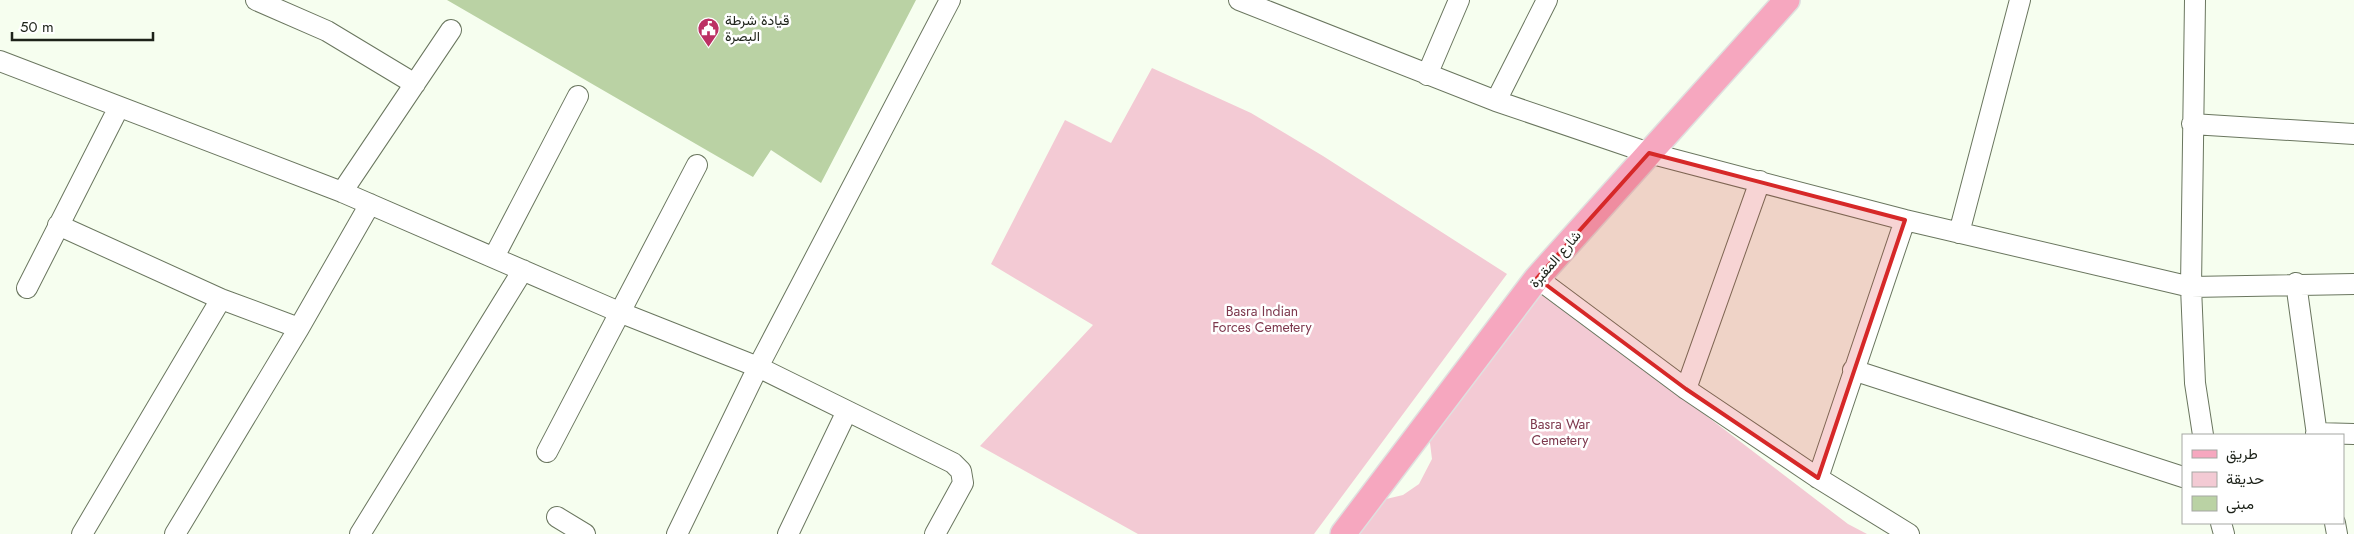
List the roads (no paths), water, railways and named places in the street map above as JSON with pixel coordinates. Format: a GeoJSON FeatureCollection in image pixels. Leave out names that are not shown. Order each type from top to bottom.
{"type":"FeatureCollection","features":[{"type":"Feature","properties":{"kind":"main road","name":"شارع المقبرة"},"geometry":{"type":"LineString","coordinates":[[1342,534],[1537,278],[1787,0]]}},
{"type":"Feature","properties":{"kind":"street"},"geometry":{"type":"LineString","coordinates":[[256,0],[327,31],[414,84]]}},
{"type":"Feature","properties":{"kind":"street"},"geometry":{"type":"LineString","coordinates":[[677,534],[758,367],[950,0]]}},
{"type":"Feature","properties":{"kind":"street"},"geometry":{"type":"LineString","coordinates":[[1238,0],[1496,101],[1649,154],[1760,181],[1959,234],[2191,287],[2354,284]]}},
{"type":"Feature","properties":{"kind":"street"},"geometry":{"type":"LineString","coordinates":[[1427,75],[1459,0]]}},
{"type":"Feature","properties":{"kind":"street"},"geometry":{"type":"LineString","coordinates":[[1496,101],[1547,0]]}},
{"type":"Feature","properties":{"kind":"street"},"geometry":{"type":"LineString","coordinates":[[1959,234],[2020,0]]}},
{"type":"Feature","properties":{"kind":"street"},"geometry":{"type":"LineString","coordinates":[[2195,0],[2191,287],[2195,382],[2203,434]]}},
{"type":"Feature","properties":{"kind":"street"},"geometry":{"type":"LineString","coordinates":[[342,192],[452,30]]}},
{"type":"Feature","properties":{"kind":"street"},"geometry":{"type":"LineString","coordinates":[[0,61],[342,192],[619,312],[758,367],[953,463],[961,471],[963,483],[935,534]]}},
{"type":"Feature","properties":{"kind":"street"},"geometry":{"type":"LineString","coordinates":[[494,257],[578,96]]}},
{"type":"Feature","properties":{"kind":"street"},"geometry":{"type":"LineString","coordinates":[[27,288],[119,106]]}},
{"type":"Feature","properties":{"kind":"street"},"geometry":{"type":"LineString","coordinates":[[2192,124],[2354,134]]}},
{"type":"Feature","properties":{"kind":"street"},"geometry":{"type":"LineString","coordinates":[[547,452],[697,165]]}},
{"type":"Feature","properties":{"kind":"street"},"geometry":{"type":"LineString","coordinates":[[1686,389],[1760,181]]}},
{"type":"Feature","properties":{"kind":"street"},"geometry":{"type":"LineString","coordinates":[[175,534],[299,328],[370,204]]}},
{"type":"Feature","properties":{"kind":"street"},"geometry":{"type":"LineString","coordinates":[[1818,478],[1853,370],[1906,220]]}},
{"type":"Feature","properties":{"kind":"street"},"geometry":{"type":"LineString","coordinates":[[58,225],[221,299],[299,328]]}},
{"type":"Feature","properties":{"kind":"street"},"geometry":{"type":"LineString","coordinates":[[360,534],[523,270]]}},
{"type":"Feature","properties":{"kind":"street"},"geometry":{"type":"LineString","coordinates":[[1537,278],[1686,389],[1818,478],[1909,534]]}},
{"type":"Feature","properties":{"kind":"street"},"geometry":{"type":"LineString","coordinates":[[2296,284],[2317,434],[2354,434]]}},
{"type":"Feature","properties":{"kind":"street"},"geometry":{"type":"LineString","coordinates":[[82,534],[221,299]]}},
{"type":"Feature","properties":{"kind":"street"},"geometry":{"type":"LineString","coordinates":[[1853,370],[2182,477]]}},
{"type":"Feature","properties":{"kind":"street"},"geometry":{"type":"LineString","coordinates":[[788,534],[847,411]]}},
{"type":"Feature","properties":{"kind":"street"},"geometry":{"type":"LineString","coordinates":[[557,517],[585,534]]}},
{"type":"Feature","properties":{"kind":"place","name":"قيادة شرطة البصرة"},"geometry":{"type":"Point","coordinates":[709,47]}},
{"type":"Feature","properties":{"kind":"park label","name":"Basra Indian Forces Cemetery"},"geometry":{"type":"Point","coordinates":[1262,320]}},
{"type":"Feature","properties":{"kind":"park label","name":"Basra War Cemetery"},"geometry":{"type":"Point","coordinates":[1560,432]}}]}
